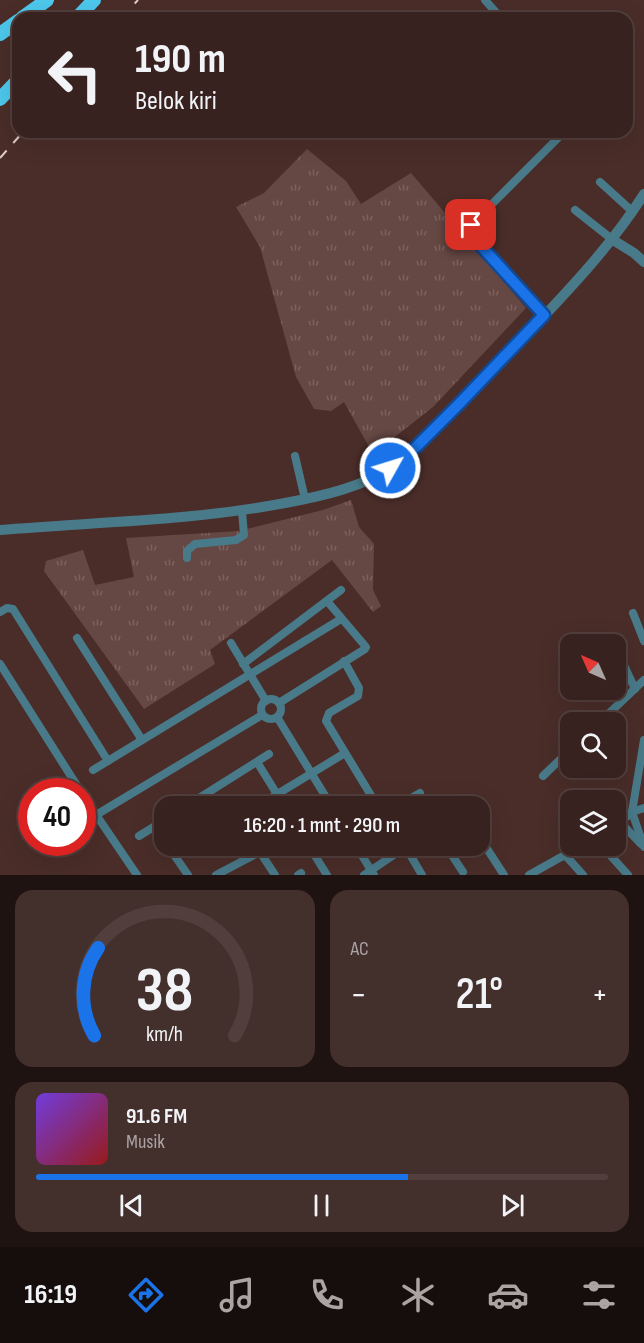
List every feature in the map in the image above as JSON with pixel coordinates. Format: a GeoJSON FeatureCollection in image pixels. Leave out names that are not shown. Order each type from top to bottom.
{"type":"FeatureCollection","features":[{"type":"Feature","properties":{"kind":"highway"},"geometry":{"type":"LineString","coordinates":[[30,12],[47,0]]}},
{"type":"Feature","properties":{"kind":"highway"},"geometry":{"type":"LineString","coordinates":[[83,12],[94,0]]}},
{"type":"Feature","properties":{"kind":"highway"},"geometry":{"type":"LineString","coordinates":[[1,98],[12,86]]}},
{"type":"Feature","properties":{"kind":"street"},"geometry":{"type":"LineString","coordinates":[[485,0],[496,12]]}},
{"type":"Feature","properties":{"kind":"street"},"geometry":{"type":"LineString","coordinates":[[544,315],[469,230],[471,225],[558,138]]}},
{"type":"Feature","properties":{"kind":"street"},"geometry":{"type":"LineString","coordinates":[[600,182],[633,212]]}},
{"type":"Feature","properties":{"kind":"street"},"geometry":{"type":"LineString","coordinates":[[0,530],[174,519],[242,511],[305,499],[370,479],[398,463],[459,404],[613,240],[644,194]]}},
{"type":"Feature","properties":{"kind":"street"},"geometry":{"type":"LineString","coordinates":[[575,210],[644,262]]}},
{"type":"Feature","properties":{"kind":"street"},"geometry":{"type":"LineString","coordinates":[[295,456],[305,499]]}},
{"type":"Feature","properties":{"kind":"street"},"geometry":{"type":"LineString","coordinates":[[187,558],[187,551],[195,543],[236,540],[244,535],[242,511]]}},
{"type":"Feature","properties":{"kind":"street"},"geometry":{"type":"LineString","coordinates":[[243,664],[341,590]]}},
{"type":"Feature","properties":{"kind":"street"},"geometry":{"type":"LineString","coordinates":[[279,703],[366,647],[327,601]]}},
{"type":"Feature","properties":{"kind":"street"},"geometry":{"type":"LineString","coordinates":[[0,612],[7,608],[13,609],[108,761]]}},
{"type":"Feature","properties":{"kind":"street"},"geometry":{"type":"LineString","coordinates":[[633,613],[644,641]]}},
{"type":"Feature","properties":{"kind":"street"},"geometry":{"type":"LineString","coordinates":[[93,770],[341,619]]}},
{"type":"Feature","properties":{"kind":"street"},"geometry":{"type":"LineString","coordinates":[[77,638],[142,740]]}},
{"type":"Feature","properties":{"kind":"street"},"geometry":{"type":"LineString","coordinates":[[231,643],[266,701]]}},
{"type":"Feature","properties":{"kind":"street"},"geometry":{"type":"LineString","coordinates":[[344,661],[360,688],[360,692],[351,701],[329,713],[326,721],[371,796]]}},
{"type":"Feature","properties":{"kind":"street"},"geometry":{"type":"LineString","coordinates":[[0,664],[72,778]]}},
{"type":"Feature","properties":{"kind":"street"},"geometry":{"type":"LineString","coordinates":[[626,671],[634,689]]}},
{"type":"Feature","properties":{"kind":"street"},"geometry":{"type":"LineString","coordinates":[[610,712],[644,680]]}},
{"type":"Feature","properties":{"kind":"street"},"geometry":{"type":"LineString","coordinates":[[262,715],[261,710],[266,701],[273,699],[279,703]]}},
{"type":"Feature","properties":{"kind":"street"},"geometry":{"type":"LineString","coordinates":[[262,715],[272,719],[277,717],[280,713],[279,703]]}},
{"type":"Feature","properties":{"kind":"street"},"geometry":{"type":"LineString","coordinates":[[137,875],[96,815],[262,715]]}},
{"type":"Feature","properties":{"kind":"street"},"geometry":{"type":"LineString","coordinates":[[277,717],[325,796]]}},
{"type":"Feature","properties":{"kind":"street"},"geometry":{"type":"LineString","coordinates":[[644,740],[632,812],[644,847]]}},
{"type":"Feature","properties":{"kind":"street"},"geometry":{"type":"LineString","coordinates":[[274,796],[345,753]]}},
{"type":"Feature","properties":{"kind":"street"},"geometry":{"type":"LineString","coordinates":[[203,796],[269,754]]}},
{"type":"Feature","properties":{"kind":"street"},"geometry":{"type":"LineString","coordinates":[[543,776],[560,760]]}},
{"type":"Feature","properties":{"kind":"street"},"geometry":{"type":"LineString","coordinates":[[257,762],[277,794]]}},
{"type":"Feature","properties":{"kind":"street"},"geometry":{"type":"LineString","coordinates":[[415,796],[420,793]]}},
{"type":"Feature","properties":{"kind":"street"},"geometry":{"type":"LineString","coordinates":[[626,818],[632,812],[644,808]]}},
{"type":"Feature","properties":{"kind":"street"},"geometry":{"type":"LineString","coordinates":[[139,836],[154,827]]}},
{"type":"Feature","properties":{"kind":"street"},"geometry":{"type":"LineString","coordinates":[[626,832],[644,847]]}},
{"type":"Feature","properties":{"kind":"street"},"geometry":{"type":"LineString","coordinates":[[216,875],[229,872],[258,852],[275,875]]}},
{"type":"Feature","properties":{"kind":"street"},"geometry":{"type":"LineString","coordinates":[[490,853],[504,875]]}},
{"type":"Feature","properties":{"kind":"street"},"geometry":{"type":"LineString","coordinates":[[175,856],[184,874]]}},
{"type":"Feature","properties":{"kind":"street"},"geometry":{"type":"LineString","coordinates":[[315,856],[327,875]]}},
{"type":"Feature","properties":{"kind":"street"},"geometry":{"type":"LineString","coordinates":[[361,856],[369,873],[392,856]]}},
{"type":"Feature","properties":{"kind":"street"},"geometry":{"type":"LineString","coordinates":[[412,856],[422,875]]}},
{"type":"Feature","properties":{"kind":"street"},"geometry":{"type":"LineString","coordinates":[[453,856],[463,872]]}},
{"type":"Feature","properties":{"kind":"street"},"geometry":{"type":"LineString","coordinates":[[529,875],[563,856],[567,857],[583,875]]}},
{"type":"Feature","properties":{"kind":"street"},"geometry":{"type":"LineString","coordinates":[[611,856],[628,875]]}},
{"type":"Feature","properties":{"kind":"green space"},"geometry":{"type":"Polygon","coordinates":[[[307,149],[346,181],[361,204],[411,173],[526,308],[433,407],[373,454],[344,402],[331,411],[314,409],[296,377],[260,247],[236,207],[264,193],[307,149]]]}},
{"type":"Feature","properties":{"kind":"green space"},"geometry":{"type":"Polygon","coordinates":[[[351,500],[359,527],[374,544],[373,590],[381,606],[373,612],[332,560],[210,650],[215,664],[144,709],[44,571],[46,561],[83,550],[95,585],[134,577],[126,538],[239,531],[323,510],[351,500]]]}},
{"type":"Feature","properties":{"kind":"railway"},"geometry":{"type":"LineString","coordinates":[[127,12],[138,0]]}},
{"type":"Feature","properties":{"kind":"railway"},"geometry":{"type":"LineString","coordinates":[[0,158],[18,138]]}},
{"type":"Feature","properties":{"kind":"route"},"geometry":{"type":"LineString","coordinates":[[390,468],[416,447],[544,315],[471,235],[469,230],[471,225]]}}]}
